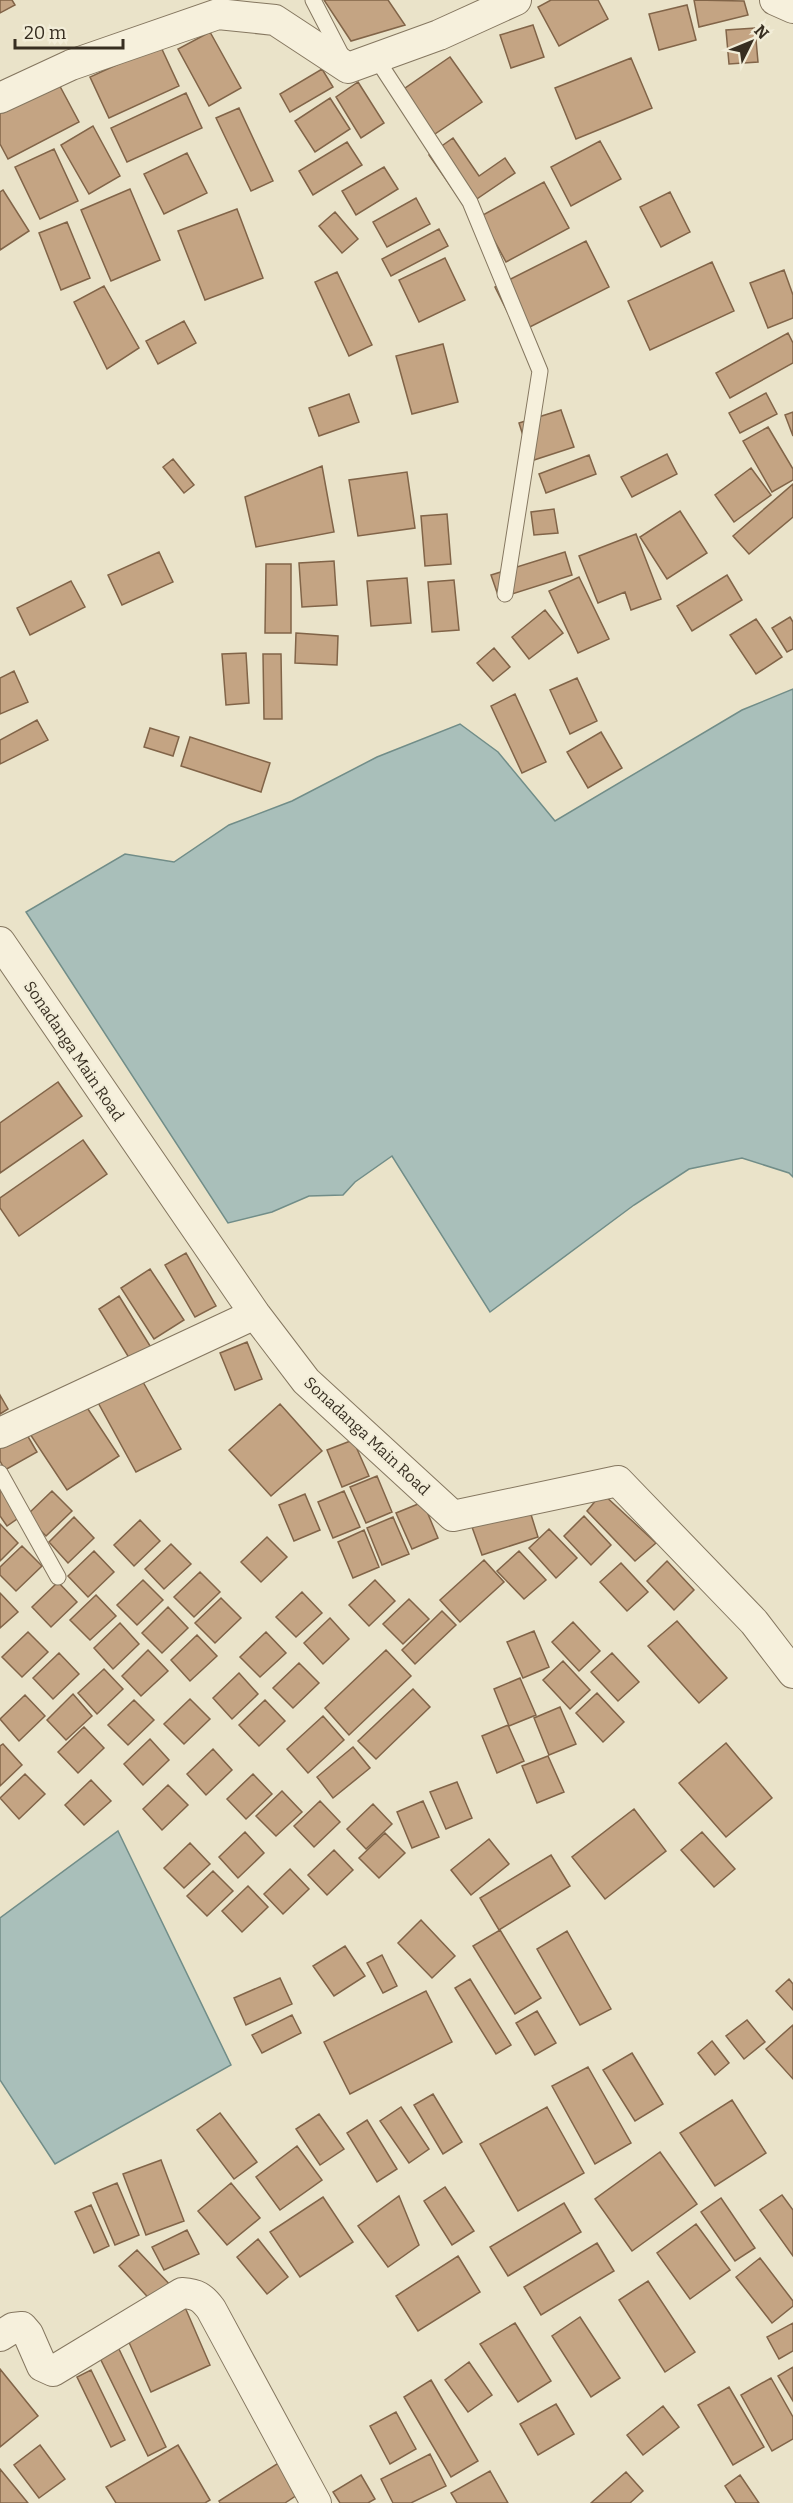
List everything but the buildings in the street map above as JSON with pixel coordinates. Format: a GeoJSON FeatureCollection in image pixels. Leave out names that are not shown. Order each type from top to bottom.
{"type":"FeatureCollection","features":[{"type":"Feature","properties":{"kind":"street"},"geometry":{"type":"LineString","coordinates":[[0,98],[71,65],[218,14],[275,20],[348,68],[439,35],[516,0]]}},
{"type":"Feature","properties":{"kind":"street"},"geometry":{"type":"LineString","coordinates":[[775,0],[793,8]]}},
{"type":"Feature","properties":{"kind":"street","name":"Sonadanga Main Road"},"geometry":{"type":"LineString","coordinates":[[0,942],[255,1314],[306,1381],[453,1516],[618,1481],[754,1622],[793,1672]]}},
{"type":"Feature","properties":{"kind":"street"},"geometry":{"type":"LineString","coordinates":[[0,1433],[255,1314]]}},
{"type":"Feature","properties":{"kind":"street"},"geometry":{"type":"LineString","coordinates":[[0,2336],[12,2328],[22,2327],[28,2334],[42,2366],[53,2371],[182,2293],[195,2294],[203,2299],[211,2309],[316,2503]]}},
{"type":"Feature","properties":{"kind":"lane"},"geometry":{"type":"LineString","coordinates":[[313,0],[348,68]]}},
{"type":"Feature","properties":{"kind":"lane"},"geometry":{"type":"LineString","coordinates":[[376,58],[470,202],[540,371],[505,594]]}},
{"type":"Feature","properties":{"kind":"lane"},"geometry":{"type":"LineString","coordinates":[[0,1473],[58,1577]]}},
{"type":"Feature","properties":{"kind":"water"},"geometry":{"type":"Polygon","coordinates":[[[793,689],[793,1177],[789,1173],[742,1158],[689,1169],[634,1205],[490,1312],[392,1156],[355,1182],[343,1195],[309,1196],[272,1212],[228,1223],[26,912],[125,854],[174,862],[229,825],[292,801],[377,757],[460,724],[498,752],[555,821],[742,710],[793,689]]]}},
{"type":"Feature","properties":{"kind":"water"},"geometry":{"type":"Polygon","coordinates":[[[118,1831],[231,2065],[55,2164],[0,2080],[0,1918],[118,1831]]]}}]}
